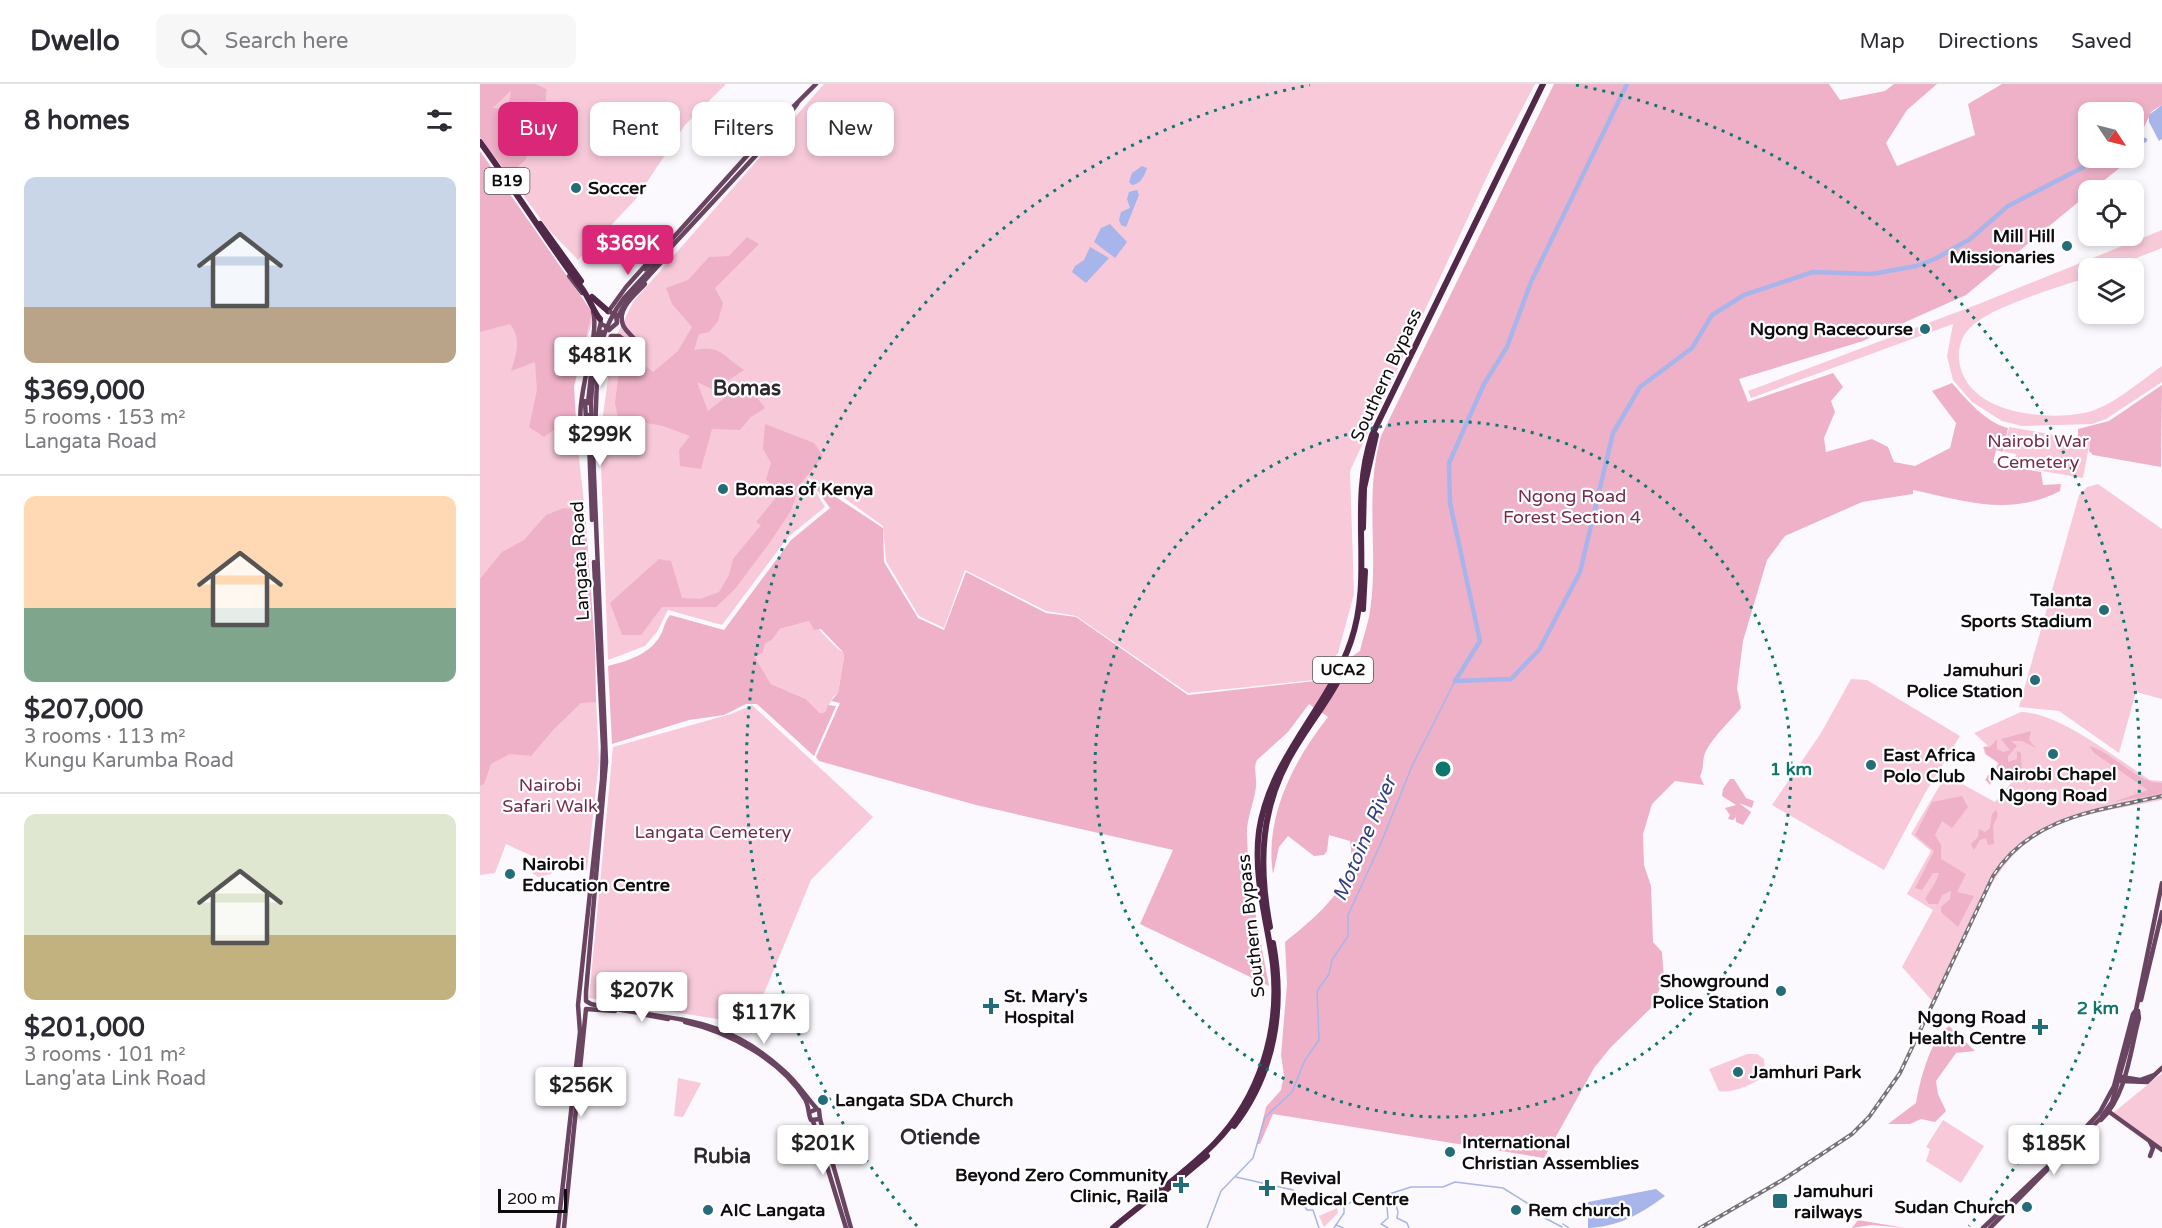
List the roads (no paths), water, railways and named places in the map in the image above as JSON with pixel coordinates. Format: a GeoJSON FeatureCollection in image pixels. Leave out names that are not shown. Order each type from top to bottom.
{"type":"FeatureCollection","features":[{"type":"Feature","properties":{"kind":"highway","name":"Southern Bypass"},"geometry":{"type":"LineString","coordinates":[[1120,1224],[1221,1143],[1249,1106],[1264,1073],[1275,1038],[1279,993],[1263,872],[1263,840],[1270,801],[1293,752],[1338,681],[1355,640],[1365,587],[1364,488],[1377,434],[1545,84]]}},
{"type":"Feature","properties":{"kind":"highway","name":"B19"},"geometry":{"type":"LineString","coordinates":[[480,142],[597,302],[612,313]]}},
{"type":"Feature","properties":{"kind":"highway","name":"B19"},"geometry":{"type":"LineString","coordinates":[[551,242],[605,325]]}},
{"type":"Feature","properties":{"kind":"main road","name":"Langata Road"},"geometry":{"type":"LineString","coordinates":[[612,313],[771,139],[816,84]]}},
{"type":"Feature","properties":{"kind":"main road","name":"Langata Road"},"geometry":{"type":"LineString","coordinates":[[579,1004],[601,795],[603,747],[588,392],[603,329],[618,300],[773,126],[798,104]]}},
{"type":"Feature","properties":{"kind":"main road"},"geometry":{"type":"LineString","coordinates":[[636,341],[622,323],[624,310],[681,236]]}},
{"type":"Feature","properties":{"kind":"main road"},"geometry":{"type":"LineString","coordinates":[[597,302],[609,302],[617,298],[667,244]]}},
{"type":"Feature","properties":{"kind":"main road"},"geometry":{"type":"LineString","coordinates":[[561,260],[591,305],[595,321],[582,390],[583,429],[590,444]]}},
{"type":"Feature","properties":{"kind":"main road"},"geometry":{"type":"LineString","coordinates":[[612,313],[663,260]]}},
{"type":"Feature","properties":{"kind":"main road"},"geometry":{"type":"LineString","coordinates":[[590,444],[586,384],[605,325],[617,298]]}},
{"type":"Feature","properties":{"kind":"main road"},"geometry":{"type":"LineString","coordinates":[[605,325],[617,323],[612,313]]}},
{"type":"Feature","properties":{"kind":"main road"},"geometry":{"type":"LineString","coordinates":[[590,444],[592,387],[605,325]]}},
{"type":"Feature","properties":{"kind":"main road"},"geometry":{"type":"LineString","coordinates":[[590,444],[605,325]]}},
{"type":"Feature","properties":{"kind":"main road"},"geometry":{"type":"LineString","coordinates":[[596,384],[611,336],[619,336],[634,347]]}},
{"type":"Feature","properties":{"kind":"main road","name":"Langata Road"},"geometry":{"type":"LineString","coordinates":[[590,444],[606,754],[586,992],[593,1006]]}},
{"type":"Feature","properties":{"kind":"main road"},"geometry":{"type":"LineString","coordinates":[[1990,1228],[2103,1112],[2119,1078],[2133,1039],[2162,883]]}},
{"type":"Feature","properties":{"kind":"main road"},"geometry":{"type":"LineString","coordinates":[[1983,1228],[2109,1112],[2162,912]]}},
{"type":"Feature","properties":{"kind":"main road"},"geometry":{"type":"LineString","coordinates":[[579,1004],[682,1021],[730,1038],[760,1056],[792,1082],[804,1098],[810,1112],[809,1117],[813,1121],[846,1228]]}},
{"type":"Feature","properties":{"kind":"main road"},"geometry":{"type":"LineString","coordinates":[[579,1004],[587,1009]]}},
{"type":"Feature","properties":{"kind":"main road"},"geometry":{"type":"LineString","coordinates":[[564,1228],[580,1032],[579,1004]]}},
{"type":"Feature","properties":{"kind":"main road"},"geometry":{"type":"LineString","coordinates":[[585,1020],[593,1006]]}},
{"type":"Feature","properties":{"kind":"main road"},"geometry":{"type":"LineString","coordinates":[[587,1009],[593,1006],[657,1013],[713,1026],[749,1044],[772,1061],[818,1110],[851,1228]]}},
{"type":"Feature","properties":{"kind":"main road"},"geometry":{"type":"LineString","coordinates":[[558,1228],[587,1009]]}},
{"type":"Feature","properties":{"kind":"main road"},"geometry":{"type":"LineString","coordinates":[[2059,1158],[2103,1107],[2119,1078],[2127,1037],[2137,1011]]}},
{"type":"Feature","properties":{"kind":"main road"},"geometry":{"type":"LineString","coordinates":[[2059,1158],[2101,1118],[2112,1102],[2137,1011]]}},
{"type":"Feature","properties":{"kind":"main road"},"geometry":{"type":"LineString","coordinates":[[2127,1037],[2133,1039]]}},
{"type":"Feature","properties":{"kind":"main road"},"geometry":{"type":"LineString","coordinates":[[2119,1078],[2147,1083],[2162,1068]]}},
{"type":"Feature","properties":{"kind":"main road"},"geometry":{"type":"LineString","coordinates":[[2103,1107],[2149,1140],[2162,1151],[2151,1155],[2153,1148],[2149,1140]]}},
{"type":"Feature","properties":{"kind":"main road"},"geometry":{"type":"LineString","coordinates":[[810,1112],[818,1110]]}},
{"type":"Feature","properties":{"kind":"main road"},"geometry":{"type":"LineString","coordinates":[[813,1121],[820,1119]]}},
{"type":"Feature","properties":{"kind":"water"},"geometry":{"type":"Polygon","coordinates":[[[2162,105],[2162,139],[2159,141],[2149,122],[2149,115],[2162,105]]]}},
{"type":"Feature","properties":{"kind":"water"},"geometry":{"type":"Polygon","coordinates":[[[1142,166],[1147,168],[1143,176],[1140,181],[1132,185],[1129,182],[1132,173],[1142,166]]]}},
{"type":"Feature","properties":{"kind":"water"},"geometry":{"type":"Polygon","coordinates":[[[1137,190],[1139,195],[1126,227],[1121,225],[1119,220],[1121,212],[1130,208],[1127,199],[1129,192],[1137,190]]]}},
{"type":"Feature","properties":{"kind":"water"},"geometry":{"type":"Polygon","coordinates":[[[1110,224],[1127,242],[1115,258],[1094,242],[1101,228],[1110,224]]]}},
{"type":"Feature","properties":{"kind":"water"},"geometry":{"type":"Polygon","coordinates":[[[1090,247],[1109,258],[1086,283],[1072,272],[1075,266],[1084,260],[1090,247]]]}},
{"type":"Feature","properties":{"kind":"water"},"geometry":{"type":"Polygon","coordinates":[[[1656,1189],[1665,1196],[1638,1214],[1609,1225],[1588,1228],[1588,1202],[1656,1189]]]}},
{"type":"Feature","properties":{"kind":"waterway"},"geometry":{"type":"LineString","coordinates":[[1455,681],[1480,641],[1450,503],[1449,463],[1484,384],[1507,347],[1531,282],[1627,84]]}},
{"type":"Feature","properties":{"kind":"waterway"},"geometry":{"type":"LineString","coordinates":[[1455,681],[1511,679],[1539,650],[1580,572],[1613,433],[1640,387],[1692,348],[1712,315],[1744,295],[1813,272],[1872,274],[1916,266],[1935,259],[1970,239],[2008,206],[2082,168]]}},
{"type":"Feature","properties":{"kind":"waterway","name":"Motoine River"},"geometry":{"type":"LineString","coordinates":[[1207,1228],[1221,1191],[1253,1158],[1265,1117],[1292,1092],[1305,1060],[1319,1040],[1317,991],[1329,974],[1332,960],[1348,936],[1348,915],[1381,843],[1412,766],[1455,681]]}},
{"type":"Feature","properties":{"kind":"waterway"},"geometry":{"type":"LineString","coordinates":[[1236,1177],[1293,1190],[1307,1210],[1313,1210],[1319,1228]]}},
{"type":"Feature","properties":{"kind":"waterway"},"geometry":{"type":"LineString","coordinates":[[1334,1228],[1344,1213],[1344,1207],[1358,1197],[1386,1195],[1411,1187],[1443,1187],[1455,1182],[1503,1188],[1527,1203],[1537,1204],[1543,1217],[1562,1227]]}},
{"type":"Feature","properties":{"kind":"waterway"},"geometry":{"type":"LineString","coordinates":[[1393,1194],[1398,1212],[1397,1218],[1407,1223],[1409,1228]]}},
{"type":"Feature","properties":{"kind":"waterway"},"geometry":{"type":"LineString","coordinates":[[1386,1197],[1388,1218],[1381,1224],[1388,1228]]}},
{"type":"Feature","properties":{"kind":"waterway"},"geometry":{"type":"LineString","coordinates":[[1563,1224],[1569,1228]]}},
{"type":"Feature","properties":{"kind":"waterway"},"geometry":{"type":"LineString","coordinates":[[1336,1225],[1343,1228]]}},
{"type":"Feature","properties":{"kind":"railway"},"geometry":{"type":"LineString","coordinates":[[1700,1228],[1784,1179],[1852,1134],[1869,1117],[1900,1073],[1993,876],[2009,856],[2027,840],[2046,828],[2068,819],[2162,796]]}},
{"type":"Feature","properties":{"kind":"place","name":"Soccer"},"geometry":{"type":"Point","coordinates":[576,188]}},
{"type":"Feature","properties":{"kind":"place","name":"Mill Hill Missionaries"},"geometry":{"type":"Point","coordinates":[2067,246]}},
{"type":"Feature","properties":{"kind":"place","name":"Ngong Racecourse"},"geometry":{"type":"Point","coordinates":[1925,329]}},
{"type":"Feature","properties":{"kind":"place","name":"Bomas of Kenya"},"geometry":{"type":"Point","coordinates":[723,489]}},
{"type":"Feature","properties":{"kind":"place","name":"Talanta Sports Stadium"},"geometry":{"type":"Point","coordinates":[2104,610]}},
{"type":"Feature","properties":{"kind":"place","name":"Jamuhuri Police Station"},"geometry":{"type":"Point","coordinates":[2035,680]}},
{"type":"Feature","properties":{"kind":"place","name":"Nairobi Chapel Ngong Road"},"geometry":{"type":"Point","coordinates":[2053,754]}},
{"type":"Feature","properties":{"kind":"place","name":"East Africa Polo Club"},"geometry":{"type":"Point","coordinates":[1871,765]}},
{"type":"Feature","properties":{"kind":"place","name":"Nairobi Education Centre"},"geometry":{"type":"Point","coordinates":[510,874]}},
{"type":"Feature","properties":{"kind":"place","name":"Showground Police Station"},"geometry":{"type":"Point","coordinates":[1781,991]}},
{"type":"Feature","properties":{"kind":"place","name":"St. Mary's Hospital"},"geometry":{"type":"Point","coordinates":[991,1006]}},
{"type":"Feature","properties":{"kind":"place","name":"Ngong Road Health Centre"},"geometry":{"type":"Point","coordinates":[2040,1027]}},
{"type":"Feature","properties":{"kind":"place","name":"Jamhuri Park"},"geometry":{"type":"Point","coordinates":[1738,1072]}},
{"type":"Feature","properties":{"kind":"place","name":"Langata SDA Church"},"geometry":{"type":"Point","coordinates":[823,1100]}},
{"type":"Feature","properties":{"kind":"place","name":"International Christian Assemblies"},"geometry":{"type":"Point","coordinates":[1450,1152]}},
{"type":"Feature","properties":{"kind":"place","name":"Beyond Zero Community Clinic, Raila"},"geometry":{"type":"Point","coordinates":[1181,1185]}},
{"type":"Feature","properties":{"kind":"place","name":"Revival Medical Centre"},"geometry":{"type":"Point","coordinates":[1267,1188]}},
{"type":"Feature","properties":{"kind":"place","name":"Jamuhuri railways"},"geometry":{"type":"Point","coordinates":[1780,1201]}},
{"type":"Feature","properties":{"kind":"place","name":"Sudan Church"},"geometry":{"type":"Point","coordinates":[2027,1207]}},
{"type":"Feature","properties":{"kind":"place","name":"AIC Langata"},"geometry":{"type":"Point","coordinates":[708,1210]}},
{"type":"Feature","properties":{"kind":"place","name":"Rem church"},"geometry":{"type":"Point","coordinates":[1516,1210]}},
{"type":"Feature","properties":{"kind":"district","name":"Bomas"},"geometry":{"type":"Point","coordinates":[747,388]}},
{"type":"Feature","properties":{"kind":"district","name":"Otiende"},"geometry":{"type":"Point","coordinates":[940,1137]}},
{"type":"Feature","properties":{"kind":"district","name":"Rubia"},"geometry":{"type":"Point","coordinates":[722,1156]}},
{"type":"Feature","properties":{"kind":"park label","name":"Nairobi War Cemetery"},"geometry":{"type":"Point","coordinates":[2038,451]}},
{"type":"Feature","properties":{"kind":"park label","name":"Ngong Road Forest Section 4"},"geometry":{"type":"Point","coordinates":[1572,506]}},
{"type":"Feature","properties":{"kind":"park label","name":"Nairobi Safari Walk"},"geometry":{"type":"Point","coordinates":[550,795]}},
{"type":"Feature","properties":{"kind":"park label","name":"Langata Cemetery"},"geometry":{"type":"Point","coordinates":[713,832]}}]}
